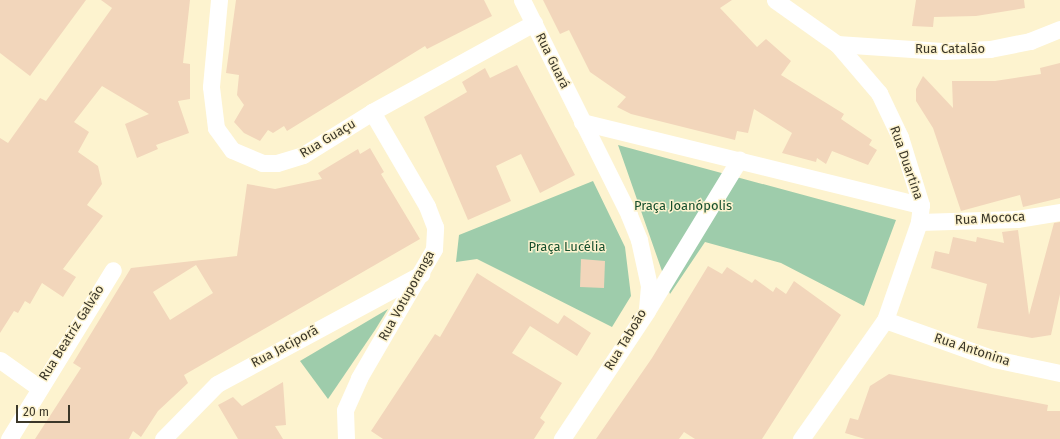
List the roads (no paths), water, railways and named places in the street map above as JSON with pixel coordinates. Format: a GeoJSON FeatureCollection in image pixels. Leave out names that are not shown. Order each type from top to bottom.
{"type":"FeatureCollection","features":[{"type":"Feature","properties":{"kind":"street","name":"Rua Guaçu"},"geometry":{"type":"LineString","coordinates":[[219,0],[212,108],[216,128],[232,150],[262,163],[277,163],[303,155],[372,112],[534,23]]}},
{"type":"Feature","properties":{"kind":"street","name":"Rua Guará"},"geometry":{"type":"LineString","coordinates":[[522,0],[582,122]]}},
{"type":"Feature","properties":{"kind":"street","name":"Rua Duartina"},"geometry":{"type":"LineString","coordinates":[[775,0],[837,44],[879,93],[900,137],[921,205],[920,222],[885,320],[804,437]]}},
{"type":"Feature","properties":{"kind":"street","name":"Rua Catalão"},"geometry":{"type":"LineString","coordinates":[[837,44],[942,51],[990,49],[1030,40],[1060,28]]}},
{"type":"Feature","properties":{"kind":"street","name":"Rua Votuporanga"},"geometry":{"type":"LineString","coordinates":[[346,439],[345,410],[356,385],[434,249],[435,227],[372,112]]}},
{"type":"Feature","properties":{"kind":"street"},"geometry":{"type":"LineString","coordinates":[[582,122],[921,205]]}},
{"type":"Feature","properties":{"kind":"street","name":"Rua Taboão"},"geometry":{"type":"LineString","coordinates":[[562,439],[647,311],[649,286],[639,240],[582,122]]}},
{"type":"Feature","properties":{"kind":"street"},"geometry":{"type":"LineString","coordinates":[[647,311],[739,160]]}},
{"type":"Feature","properties":{"kind":"street","name":"Rua Mococa"},"geometry":{"type":"LineString","coordinates":[[920,222],[1017,219],[1060,212]]}},
{"type":"Feature","properties":{"kind":"street","name":"Rua Beatriz Galvão"},"geometry":{"type":"LineString","coordinates":[[9,439],[38,387],[113,270]]}},
{"type":"Feature","properties":{"kind":"street","name":"Rua Jaciporã"},"geometry":{"type":"LineString","coordinates":[[163,439],[217,384],[421,274]]}},
{"type":"Feature","properties":{"kind":"street","name":"Rua Antonina"},"geometry":{"type":"LineString","coordinates":[[885,320],[994,359],[1060,373]]}},
{"type":"Feature","properties":{"kind":"street"},"geometry":{"type":"LineString","coordinates":[[0,360],[38,387]]}},
{"type":"Feature","properties":{"kind":"park label","name":"Praça Joanópolis"},"geometry":{"type":"Point","coordinates":[683,206]}},
{"type":"Feature","properties":{"kind":"park label","name":"Praça Lucélia"},"geometry":{"type":"Point","coordinates":[567,247]}}]}
